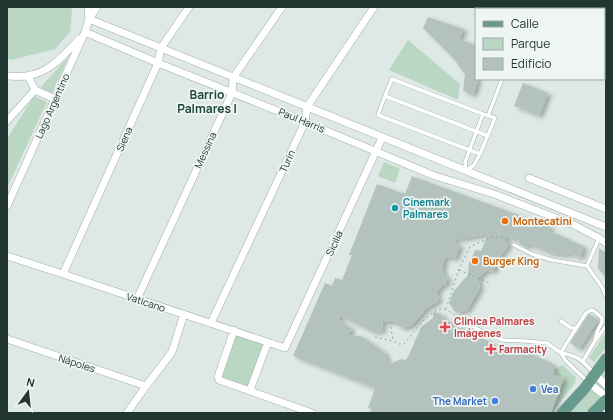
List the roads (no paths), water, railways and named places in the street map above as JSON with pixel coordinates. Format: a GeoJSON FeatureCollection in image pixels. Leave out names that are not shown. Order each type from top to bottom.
{"type":"FeatureCollection","features":[{"type":"Feature","properties":{"kind":"main road"},"geometry":{"type":"LineString","coordinates":[[562,413],[606,359]]}},
{"type":"Feature","properties":{"kind":"main road"},"geometry":{"type":"LineString","coordinates":[[593,413],[606,400]]}},
{"type":"Feature","properties":{"kind":"street"},"geometry":{"type":"LineString","coordinates":[[88,7],[89,19]]}},
{"type":"Feature","properties":{"kind":"street","name":"Lago Argentino"},"geometry":{"type":"LineString","coordinates":[[7,206],[89,19],[97,7]]}},
{"type":"Feature","properties":{"kind":"street","name":"Siena"},"geometry":{"type":"LineString","coordinates":[[63,274],[158,63],[161,48],[189,7]]}},
{"type":"Feature","properties":{"kind":"street","name":"Messina"},"geometry":{"type":"LineString","coordinates":[[137,299],[232,93],[234,78],[282,7]]}},
{"type":"Feature","properties":{"kind":"street"},"geometry":{"type":"LineString","coordinates":[[307,107],[374,7]]}},
{"type":"Feature","properties":{"kind":"street","name":"Paul Harris"},"geometry":{"type":"LineString","coordinates":[[89,19],[605,227]]}},
{"type":"Feature","properties":{"kind":"street"},"geometry":{"type":"LineString","coordinates":[[7,76],[28,76],[40,73],[51,67],[64,56],[84,32]]}},
{"type":"Feature","properties":{"kind":"street","name":"Paul Harris"},"geometry":{"type":"LineString","coordinates":[[84,32],[435,176],[494,194],[574,225],[606,243]]}},
{"type":"Feature","properties":{"kind":"street"},"geometry":{"type":"LineString","coordinates":[[28,76],[35,90],[55,98]]}},
{"type":"Feature","properties":{"kind":"street"},"geometry":{"type":"LineString","coordinates":[[7,121],[35,90]]}},
{"type":"Feature","properties":{"kind":"street","name":"Turín"},"geometry":{"type":"LineString","coordinates":[[211,323],[306,122],[307,107]]}},
{"type":"Feature","properties":{"kind":"street","name":"Sicilia"},"geometry":{"type":"LineString","coordinates":[[285,348],[382,138]]}},
{"type":"Feature","properties":{"kind":"street"},"geometry":{"type":"LineString","coordinates":[[462,185],[466,171]]}},
{"type":"Feature","properties":{"kind":"street"},"geometry":{"type":"LineString","coordinates":[[529,178],[606,209]]}},
{"type":"Feature","properties":{"kind":"street"},"geometry":{"type":"LineString","coordinates":[[599,238],[605,227]]}},
{"type":"Feature","properties":{"kind":"street","name":"Vaticano"},"geometry":{"type":"LineString","coordinates":[[7,256],[285,348]]}},
{"type":"Feature","properties":{"kind":"street"},"geometry":{"type":"LineString","coordinates":[[127,413],[172,352],[184,314]]}},
{"type":"Feature","properties":{"kind":"street"},"geometry":{"type":"LineString","coordinates":[[234,330],[218,377],[219,380],[312,413]]}},
{"type":"Feature","properties":{"kind":"street","name":"Nápoles"},"geometry":{"type":"LineString","coordinates":[[7,339],[146,386]]}},
{"type":"Feature","properties":{"kind":"street"},"geometry":{"type":"LineString","coordinates":[[250,390],[268,342]]}},
{"type":"Feature","properties":{"kind":"street"},"geometry":{"type":"LineString","coordinates":[[592,378],[606,385]]}},
{"type":"Feature","properties":{"kind":"street"},"geometry":{"type":"LineString","coordinates":[[592,378],[604,395],[606,395]]}},
{"type":"Feature","properties":{"kind":"lane"},"geometry":{"type":"LineString","coordinates":[[466,171],[474,165],[480,154],[495,118],[392,79],[378,115],[480,154]]}},
{"type":"Feature","properties":{"kind":"lane"},"geometry":{"type":"LineString","coordinates":[[488,116],[502,80]]}},
{"type":"Feature","properties":{"kind":"lane"},"geometry":{"type":"LineString","coordinates":[[385,96],[488,136]]}},
{"type":"Feature","properties":{"kind":"lane"},"geometry":{"type":"LineString","coordinates":[[466,171],[465,162],[483,114]]}},
{"type":"Feature","properties":{"kind":"lane"},"geometry":{"type":"LineString","coordinates":[[587,266],[599,238]]}},
{"type":"Feature","properties":{"kind":"lane"},"geometry":{"type":"LineString","coordinates":[[514,245],[532,254],[552,260],[587,266],[606,296]]}},
{"type":"Feature","properties":{"kind":"lane"},"geometry":{"type":"LineString","coordinates":[[592,378],[565,360],[562,353],[566,344],[586,313],[591,310],[602,318],[595,341]]}},
{"type":"Feature","properties":{"kind":"lane"},"geometry":{"type":"LineString","coordinates":[[460,326],[463,321],[502,340],[525,340],[547,343],[562,353],[572,355],[583,361],[592,378]]}},
{"type":"Feature","properties":{"kind":"lane"},"geometry":{"type":"LineString","coordinates":[[561,321],[571,328],[576,328]]}},
{"type":"Feature","properties":{"kind":"lane"},"geometry":{"type":"LineString","coordinates":[[583,361],[606,326]]}},
{"type":"Feature","properties":{"kind":"place","name":"Cinemark Palmares"},"geometry":{"type":"Point","coordinates":[395,208]}},
{"type":"Feature","properties":{"kind":"place","name":"Montecatini"},"geometry":{"type":"Point","coordinates":[505,221]}},
{"type":"Feature","properties":{"kind":"place","name":"Burger King"},"geometry":{"type":"Point","coordinates":[475,261]}},
{"type":"Feature","properties":{"kind":"place","name":"Clinica Palmares Imágenes"},"geometry":{"type":"Point","coordinates":[445,327]}},
{"type":"Feature","properties":{"kind":"place","name":"Farmacity"},"geometry":{"type":"Point","coordinates":[491,349]}},
{"type":"Feature","properties":{"kind":"place","name":"Vea"},"geometry":{"type":"Point","coordinates":[533,389]}},
{"type":"Feature","properties":{"kind":"place","name":"The Market"},"geometry":{"type":"Point","coordinates":[495,401]}},
{"type":"Feature","properties":{"kind":"district","name":"Barrio Palmares I"},"geometry":{"type":"Point","coordinates":[207,102]}}]}
